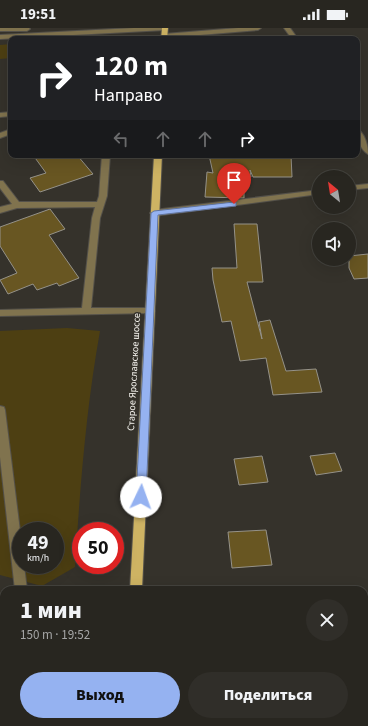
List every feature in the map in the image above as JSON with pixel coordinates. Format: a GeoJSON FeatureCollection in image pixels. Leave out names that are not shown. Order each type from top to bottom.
{"type":"FeatureCollection","features":[{"type":"Feature","properties":{"kind":"main road","name":"Старое Ярославское шоссе"},"geometry":{"type":"LineString","coordinates":[[136,586],[158,158]]}},
{"type":"Feature","properties":{"kind":"street"},"geometry":{"type":"LineString","coordinates":[[0,29],[37,28]]}},
{"type":"Feature","properties":{"kind":"street"},"geometry":{"type":"LineString","coordinates":[[18,36],[165,28]]}},
{"type":"Feature","properties":{"kind":"street"},"geometry":{"type":"LineString","coordinates":[[174,36],[258,28]]}},
{"type":"Feature","properties":{"kind":"street"},"geometry":{"type":"LineString","coordinates":[[360,137],[368,152]]}},
{"type":"Feature","properties":{"kind":"street"},"geometry":{"type":"LineString","coordinates":[[86,312],[96,218],[103,196],[106,158]]}},
{"type":"Feature","properties":{"kind":"street"},"geometry":{"type":"LineString","coordinates":[[0,183],[17,205]]}},
{"type":"Feature","properties":{"kind":"street"},"geometry":{"type":"LineString","coordinates":[[356,187],[368,186]]}},
{"type":"Feature","properties":{"kind":"street"},"geometry":{"type":"LineString","coordinates":[[154,213],[312,193]]}},
{"type":"Feature","properties":{"kind":"street"},"geometry":{"type":"LineString","coordinates":[[0,210],[17,205],[100,204]]}},
{"type":"Feature","properties":{"kind":"street"},"geometry":{"type":"LineString","coordinates":[[0,313],[150,311]]}},
{"type":"Feature","properties":{"kind":"street"},"geometry":{"type":"LineString","coordinates":[[0,410],[21,586]]}},
{"type":"Feature","properties":{"kind":"shaded area"},"geometry":{"type":"Polygon","coordinates":[[[8,44],[8,58],[0,59],[0,45],[8,44]]]}},
{"type":"Feature","properties":{"kind":"shaded area"},"geometry":{"type":"Polygon","coordinates":[[[67,328],[100,331],[84,449],[78,522],[72,522],[72,569],[64,573],[64,522],[12,522],[12,574],[63,574],[42,586],[0,575],[0,331],[67,328]]]}},
{"type":"Feature","properties":{"kind":"building"},"geometry":{"type":"Polygon","coordinates":[[[35,158],[80,158],[93,174],[40,192],[30,178],[46,173],[35,158]]]}},
{"type":"Feature","properties":{"kind":"building"},"geometry":{"type":"Polygon","coordinates":[[[210,158],[291,158],[292,177],[253,177],[250,170],[251,177],[244,177],[244,198],[205,197],[207,172],[213,173],[210,158]]]}},
{"type":"Feature","properties":{"kind":"building"},"geometry":{"type":"Polygon","coordinates":[[[50,209],[65,229],[49,235],[79,278],[59,286],[57,283],[37,290],[33,284],[8,294],[0,280],[17,273],[0,246],[0,227],[50,209]]]}},
{"type":"Feature","properties":{"kind":"building"},"geometry":{"type":"Polygon","coordinates":[[[234,224],[257,224],[263,282],[247,282],[262,339],[259,322],[270,320],[286,371],[316,369],[322,392],[273,395],[266,358],[240,361],[231,321],[222,322],[213,280],[212,268],[237,268],[234,224]]]}},
{"type":"Feature","properties":{"kind":"building"},"geometry":{"type":"Polygon","coordinates":[[[368,254],[368,278],[354,279],[349,266],[356,266],[356,255],[368,254]]]}},
{"type":"Feature","properties":{"kind":"building"},"geometry":{"type":"Polygon","coordinates":[[[335,453],[342,471],[316,475],[310,456],[335,453]]]}},
{"type":"Feature","properties":{"kind":"building"},"geometry":{"type":"Polygon","coordinates":[[[262,456],[268,482],[239,485],[234,459],[262,456]]]}},
{"type":"Feature","properties":{"kind":"building"},"geometry":{"type":"Polygon","coordinates":[[[266,530],[272,565],[232,568],[228,532],[266,530]]]}},
{"type":"Feature","properties":{"kind":"route"},"geometry":{"type":"LineString","coordinates":[[141,497],[154,213],[234,204]]}}]}
